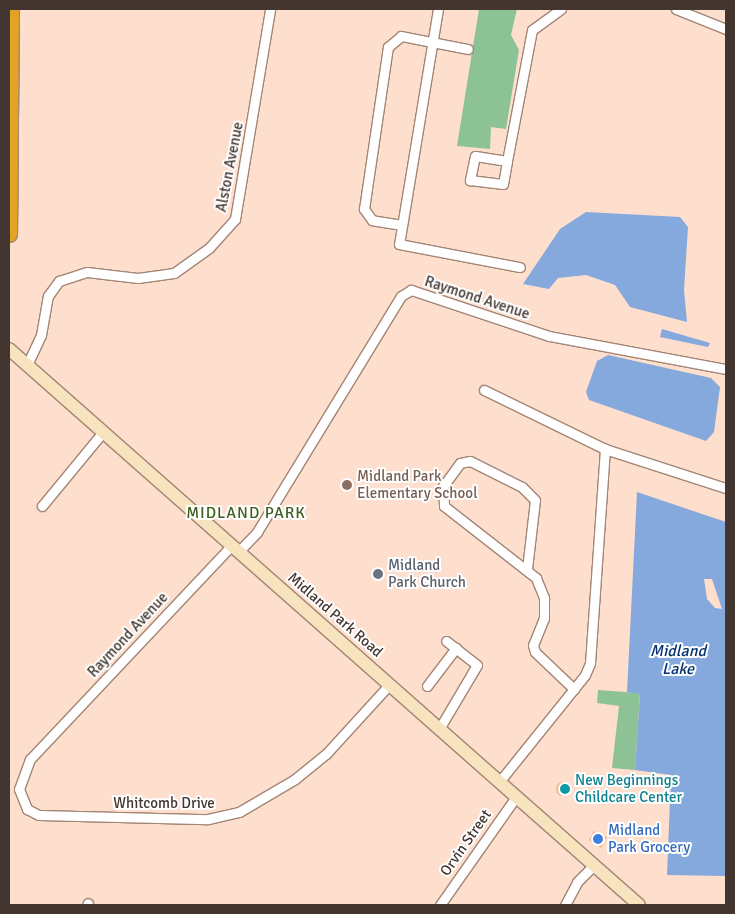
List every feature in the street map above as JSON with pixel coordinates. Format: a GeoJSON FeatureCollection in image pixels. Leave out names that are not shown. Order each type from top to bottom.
{"type":"FeatureCollection","features":[{"type":"Feature","properties":{"kind":"highway"},"geometry":{"type":"LineString","coordinates":[[9,234],[11,9]]}},
{"type":"Feature","properties":{"kind":"street","name":"Alston Avenue"},"geometry":{"type":"LineString","coordinates":[[26,365],[41,335],[48,296],[59,281],[87,272],[138,278],[174,274],[209,248],[235,219],[270,9]]}},
{"type":"Feature","properties":{"kind":"street"},"geometry":{"type":"LineString","coordinates":[[438,9],[399,244],[520,267]]}},
{"type":"Feature","properties":{"kind":"street"},"geometry":{"type":"LineString","coordinates":[[507,161],[475,156],[470,180],[503,184],[532,30],[561,9]]}},
{"type":"Feature","properties":{"kind":"street"},"geometry":{"type":"LineString","coordinates":[[676,9],[726,29]]}},
{"type":"Feature","properties":{"kind":"street"},"geometry":{"type":"LineString","coordinates":[[402,225],[372,220],[364,209],[388,47],[401,36],[468,49]]}},
{"type":"Feature","properties":{"kind":"street","name":"Raymond Avenue"},"geometry":{"type":"LineString","coordinates":[[45,743],[235,549],[257,532],[401,296],[411,290],[549,336],[726,369]]}},
{"type":"Feature","properties":{"kind":"street","name":"Midland Park Road"},"geometry":{"type":"LineString","coordinates":[[9,349],[640,905]]}},
{"type":"Feature","properties":{"kind":"street"},"geometry":{"type":"LineString","coordinates":[[484,390],[605,449],[726,488]]}},
{"type":"Feature","properties":{"kind":"street"},"geometry":{"type":"LineString","coordinates":[[42,506],[103,432]]}},
{"type":"Feature","properties":{"kind":"street"},"geometry":{"type":"LineString","coordinates":[[499,782],[574,689],[590,663],[605,449]]}},
{"type":"Feature","properties":{"kind":"street"},"geometry":{"type":"LineString","coordinates":[[528,569],[535,500],[522,488],[470,461],[460,463],[444,486],[444,506],[528,569],[544,598],[544,618],[533,645],[535,652],[574,689]]}},
{"type":"Feature","properties":{"kind":"street"},"geometry":{"type":"LineString","coordinates":[[439,729],[477,665],[446,641]]}},
{"type":"Feature","properties":{"kind":"street"},"geometry":{"type":"LineString","coordinates":[[427,686],[456,648]]}},
{"type":"Feature","properties":{"kind":"street","name":"Whitcomb Drive"},"geometry":{"type":"LineString","coordinates":[[45,743],[30,759],[20,778],[19,789],[27,810],[39,816],[222,818],[295,779],[326,754],[390,685]]}},
{"type":"Feature","properties":{"kind":"street","name":"Orvin Street"},"geometry":{"type":"LineString","coordinates":[[440,905],[516,797]]}},
{"type":"Feature","properties":{"kind":"street"},"geometry":{"type":"LineString","coordinates":[[565,905],[577,882],[594,865]]}},
{"type":"Feature","properties":{"kind":"green space"},"geometry":{"type":"Polygon","coordinates":[[[479,9],[517,9],[511,35],[519,50],[506,129],[491,127],[490,149],[457,146],[479,9]]]}},
{"type":"Feature","properties":{"kind":"green space"},"geometry":{"type":"Polygon","coordinates":[[[598,690],[640,693],[635,770],[612,768],[619,706],[597,703],[598,690]]]}},
{"type":"Feature","properties":{"kind":"water"},"geometry":{"type":"Polygon","coordinates":[[[586,212],[680,217],[688,227],[684,290],[687,322],[630,307],[615,285],[586,275],[558,278],[549,289],[523,284],[560,229],[586,212]]]}},
{"type":"Feature","properties":{"kind":"water"},"geometry":{"type":"Polygon","coordinates":[[[662,329],[710,343],[708,347],[660,337],[662,329]]]}},
{"type":"Feature","properties":{"kind":"water"},"geometry":{"type":"Polygon","coordinates":[[[608,355],[711,378],[720,387],[714,432],[706,441],[589,400],[586,392],[597,361],[608,355]]]}},
{"type":"Feature","properties":{"kind":"water","name":"Midland Lake"},"geometry":{"type":"Polygon","coordinates":[[[637,492],[726,522],[726,876],[667,875],[671,775],[635,770],[640,694],[627,692],[637,492]],[[704,579],[707,599],[715,608],[722,609],[712,579],[704,579]]]}},
{"type":"Feature","properties":{"kind":"building","name":"New Beginnings Childcare Center"},"geometry":{"type":"Polygon","coordinates":[[[563,782],[568,784],[570,789],[568,794],[563,796],[558,794],[556,789],[558,784],[563,782]]]}},
{"type":"Feature","properties":{"kind":"building","name":"Midland Park Grocery"},"geometry":{"type":"Polygon","coordinates":[[[594,831],[607,837],[601,848],[589,840],[594,831]]]}},
{"type":"Feature","properties":{"kind":"place","name":"Midland Park Elementary School"},"geometry":{"type":"Point","coordinates":[347,485]}},
{"type":"Feature","properties":{"kind":"place","name":"Midland Park Church"},"geometry":{"type":"Point","coordinates":[378,574]}},
{"type":"Feature","properties":{"kind":"place","name":"New Beginnings Childcare Center"},"geometry":{"type":"Point","coordinates":[565,789]}},
{"type":"Feature","properties":{"kind":"place","name":"Midland Park Grocery"},"geometry":{"type":"Point","coordinates":[598,839]}},
{"type":"Feature","properties":{"kind":"district","name":"MIDLAND PARK"},"geometry":{"type":"Point","coordinates":[246,513]}}]}
